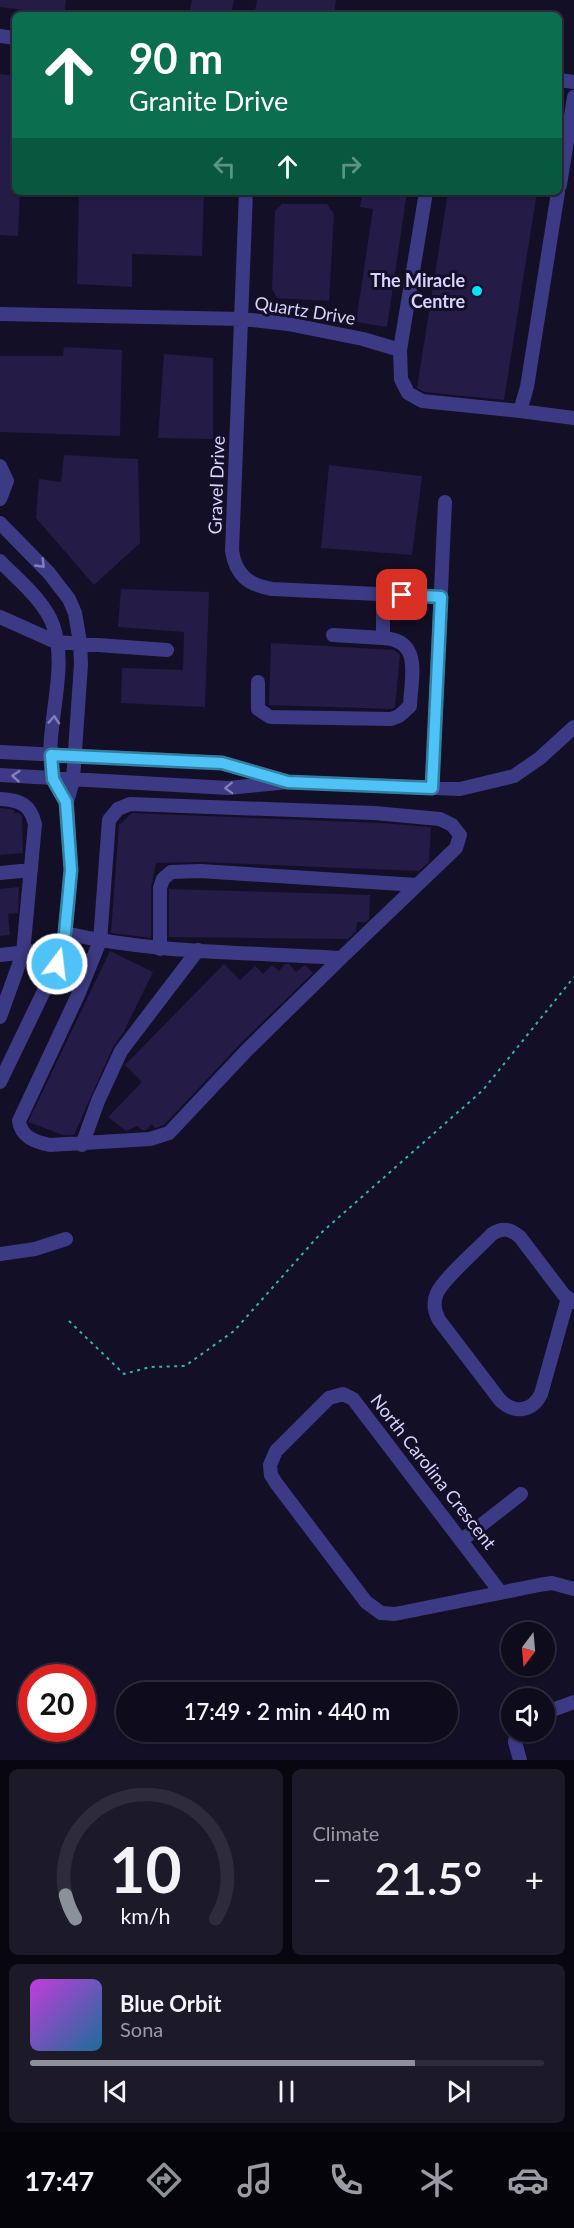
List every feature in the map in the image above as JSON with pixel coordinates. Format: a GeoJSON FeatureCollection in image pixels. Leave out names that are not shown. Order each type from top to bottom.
{"type":"FeatureCollection","features":[{"type":"Feature","properties":{"kind":"street"},"geometry":{"type":"LineString","coordinates":[[562,172],[574,97]]}},
{"type":"Feature","properties":{"kind":"street","name":"Gravel Drive"},"geometry":{"type":"LineString","coordinates":[[246,195],[232,551],[235,565],[248,581],[264,588],[441,597]]}},
{"type":"Feature","properties":{"kind":"street"},"geometry":{"type":"LineString","coordinates":[[426,195],[400,350],[401,379],[408,393],[422,401],[574,418]]}},
{"type":"Feature","properties":{"kind":"street"},"geometry":{"type":"LineString","coordinates":[[520,411],[527,387],[558,195]]}},
{"type":"Feature","properties":{"kind":"street","name":"Quartz Drive"},"geometry":{"type":"LineString","coordinates":[[0,314],[242,319],[288,324],[363,339],[400,350]]}},
{"type":"Feature","properties":{"kind":"street"},"geometry":{"type":"LineString","coordinates":[[0,466],[7,481],[0,500]]}},
{"type":"Feature","properties":{"kind":"street"},"geometry":{"type":"LineString","coordinates":[[432,788],[445,502]]}},
{"type":"Feature","properties":{"kind":"street"},"geometry":{"type":"LineString","coordinates":[[0,523],[49,573],[69,599],[75,613],[80,642],[73,780],[66,802],[71,870],[65,933],[62,948],[48,985],[0,1082]]}},
{"type":"Feature","properties":{"kind":"street"},"geometry":{"type":"LineString","coordinates":[[0,561],[47,613],[53,626],[58,665],[51,755],[53,779],[66,802]]}},
{"type":"Feature","properties":{"kind":"street"},"geometry":{"type":"LineString","coordinates":[[383,594],[383,638]]}},
{"type":"Feature","properties":{"kind":"street"},"geometry":{"type":"LineString","coordinates":[[0,617],[56,642],[167,650]]}},
{"type":"Feature","properties":{"kind":"street"},"geometry":{"type":"LineString","coordinates":[[258,682],[258,709],[270,717],[391,719],[399,716],[410,706],[412,658],[409,649],[401,642],[383,638],[333,635]]}},
{"type":"Feature","properties":{"kind":"street"},"geometry":{"type":"LineString","coordinates":[[0,776],[228,789],[288,782],[460,789],[514,776],[540,758],[574,727]]}},
{"type":"Feature","properties":{"kind":"street"},"geometry":{"type":"LineString","coordinates":[[0,752],[222,763],[288,782]]}},
{"type":"Feature","properties":{"kind":"street"},"geometry":{"type":"LineString","coordinates":[[0,799],[24,803],[31,811],[35,824],[22,953],[0,1017]]}},
{"type":"Feature","properties":{"kind":"street"},"geometry":{"type":"LineString","coordinates":[[130,804],[374,813],[440,819],[452,825],[460,835],[456,848],[417,885],[248,1049],[169,1133],[150,1139],[82,1145],[50,1145],[38,1143],[20,1128],[19,1121],[78,995],[100,941],[109,820],[118,808],[130,804]]}},
{"type":"Feature","properties":{"kind":"street"},"geometry":{"type":"LineString","coordinates":[[0,873],[31,870]]}},
{"type":"Feature","properties":{"kind":"street"},"geometry":{"type":"LineString","coordinates":[[160,949],[160,888],[163,879],[171,872],[258,874],[417,885]]}},
{"type":"Feature","properties":{"kind":"street"},"geometry":{"type":"LineString","coordinates":[[65,933],[100,941],[160,949],[341,958]]}},
{"type":"Feature","properties":{"kind":"street"},"geometry":{"type":"LineString","coordinates":[[0,955],[62,948]]}},
{"type":"Feature","properties":{"kind":"street"},"geometry":{"type":"LineString","coordinates":[[82,1145],[98,1101],[121,1051],[198,950]]}},
{"type":"Feature","properties":{"kind":"street"},"geometry":{"type":"LineString","coordinates":[[502,1230],[512,1231],[520,1237],[571,1300],[541,1394],[534,1405],[519,1410],[506,1406],[500,1400],[439,1320],[434,1309],[434,1301],[439,1288],[492,1234],[502,1230]]}},
{"type":"Feature","properties":{"kind":"street"},"geometry":{"type":"LineString","coordinates":[[0,1254],[35,1249],[66,1239]]}},
{"type":"Feature","properties":{"kind":"street","name":"North Carolina Crescent"},"geometry":{"type":"LineString","coordinates":[[501,1593],[358,1403],[343,1394],[328,1398],[276,1451],[271,1460],[271,1475],[276,1483],[366,1602],[381,1613],[394,1614],[501,1593],[549,1583],[574,1589]]}},
{"type":"Feature","properties":{"kind":"street"},"geometry":{"type":"LineString","coordinates":[[462,1540],[522,1494]]}},
{"type":"Feature","properties":{"kind":"street"},"geometry":{"type":"LineString","coordinates":[[555,1709],[574,1702]]}},
{"type":"Feature","properties":{"kind":"street"},"geometry":{"type":"LineString","coordinates":[[515,1742],[520,1760]]}},
{"type":"Feature","properties":{"kind":"path"},"geometry":{"type":"LineString","coordinates":[[69,1322],[124,1374],[150,1367],[186,1366],[234,1331],[321,1233],[483,1090],[574,977]]}},
{"type":"Feature","properties":{"kind":"building"},"geometry":{"type":"Polygon","coordinates":[[[0,0],[66,0],[64,12],[40,12],[0,7],[0,0]]]}},
{"type":"Feature","properties":{"kind":"building"},"geometry":{"type":"Polygon","coordinates":[[[192,0],[234,0],[232,12],[190,12],[192,0]]]}},
{"type":"Feature","properties":{"kind":"building"},"geometry":{"type":"Polygon","coordinates":[[[257,0],[336,0],[334,12],[255,12],[257,0]]]}},
{"type":"Feature","properties":{"kind":"building"},"geometry":{"type":"Polygon","coordinates":[[[0,74],[12,76],[12,195],[20,195],[18,236],[0,235],[0,74]]]}},
{"type":"Feature","properties":{"kind":"building"},"geometry":{"type":"Polygon","coordinates":[[[79,195],[204,195],[202,256],[132,254],[132,287],[77,284],[79,195]]]}},
{"type":"Feature","properties":{"kind":"building"},"geometry":{"type":"Polygon","coordinates":[[[362,195],[407,195],[387,327],[356,322],[373,209],[360,207],[362,195]]]}},
{"type":"Feature","properties":{"kind":"building","name":"The Miracle Centre"},"geometry":{"type":"Polygon","coordinates":[[[448,195],[537,195],[504,400],[424,392],[417,388],[448,195]]]}},
{"type":"Feature","properties":{"kind":"building"},"geometry":{"type":"Polygon","coordinates":[[[282,204],[327,204],[334,214],[329,301],[277,298],[272,289],[275,211],[282,204]]]}},
{"type":"Feature","properties":{"kind":"building"},"geometry":{"type":"Polygon","coordinates":[[[64,347],[122,350],[120,436],[0,432],[0,356],[63,356],[64,347]]]}},
{"type":"Feature","properties":{"kind":"building"},"geometry":{"type":"Polygon","coordinates":[[[164,354],[213,358],[213,439],[158,438],[164,354]]]}},
{"type":"Feature","properties":{"kind":"building"},"geometry":{"type":"Polygon","coordinates":[[[64,455],[138,459],[140,543],[94,585],[36,518],[39,479],[61,482],[64,455]]]}},
{"type":"Feature","properties":{"kind":"building"},"geometry":{"type":"Polygon","coordinates":[[[329,465],[422,476],[412,555],[321,548],[329,465]]]}},
{"type":"Feature","properties":{"kind":"building"},"geometry":{"type":"Polygon","coordinates":[[[121,589],[209,592],[205,707],[121,703],[122,668],[183,670],[184,632],[118,627],[121,589]]]}},
{"type":"Feature","properties":{"kind":"building"},"geometry":{"type":"Polygon","coordinates":[[[271,643],[394,650],[400,655],[395,707],[392,709],[269,705],[271,643]]]}},
{"type":"Feature","properties":{"kind":"building"},"geometry":{"type":"Polygon","coordinates":[[[0,808],[14,810],[14,813],[22,816],[23,853],[0,855],[0,808]]]}},
{"type":"Feature","properties":{"kind":"building"},"geometry":{"type":"Polygon","coordinates":[[[132,813],[431,827],[429,862],[419,871],[201,862],[156,863],[151,888],[151,938],[111,933],[119,825],[132,813]]]}},
{"type":"Feature","properties":{"kind":"building"},"geometry":{"type":"Polygon","coordinates":[[[19,887],[18,913],[8,914],[10,935],[0,936],[0,889],[19,887]]]}},
{"type":"Feature","properties":{"kind":"building"},"geometry":{"type":"Polygon","coordinates":[[[169,889],[370,895],[369,919],[366,922],[357,922],[356,931],[348,939],[169,937],[169,889]]]}},
{"type":"Feature","properties":{"kind":"building"},"geometry":{"type":"Polygon","coordinates":[[[110,951],[153,972],[123,1033],[113,1047],[74,1135],[63,1135],[28,1122],[110,951]]]}},
{"type":"Feature","properties":{"kind":"building"},"geometry":{"type":"Polygon","coordinates":[[[224,964],[240,980],[255,966],[263,974],[272,965],[279,971],[285,964],[289,964],[296,972],[305,965],[313,973],[241,1043],[164,1125],[155,1128],[152,1124],[146,1130],[137,1126],[126,1131],[108,1117],[142,1082],[125,1065],[224,964]]]}},
{"type":"Feature","properties":{"kind":"place","name":"The Miracle Centre"},"geometry":{"type":"Point","coordinates":[477,291]}},
{"type":"Feature","properties":{"kind":"route"},"geometry":{"type":"LineString","coordinates":[[57,964],[65,933],[71,870],[66,802],[53,779],[51,755],[222,763],[288,782],[432,788],[441,597],[402,595]]}}]}
